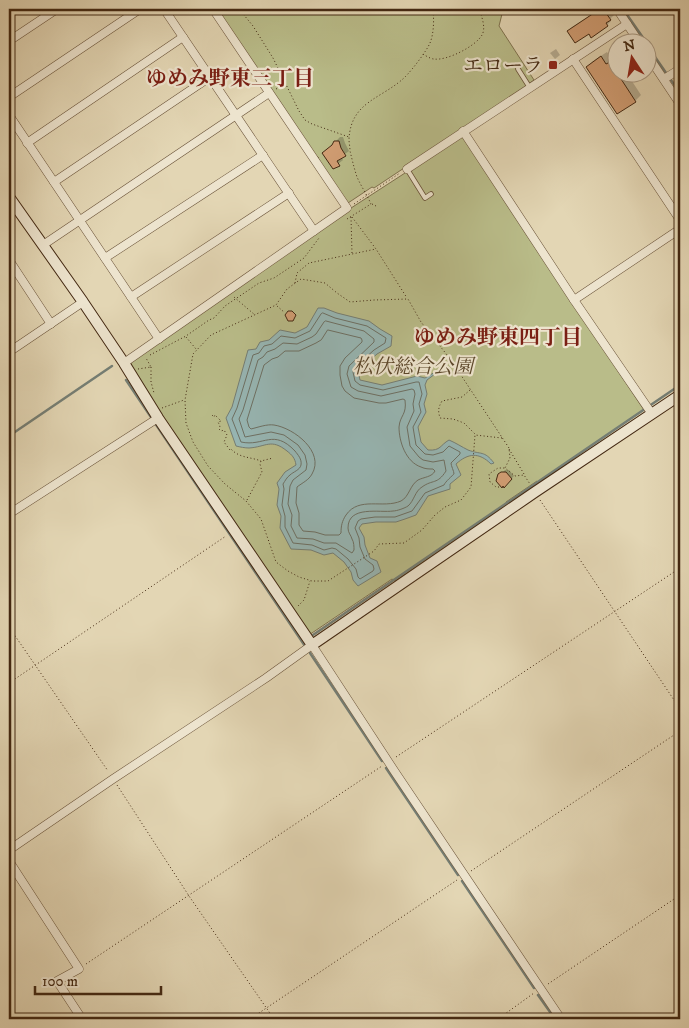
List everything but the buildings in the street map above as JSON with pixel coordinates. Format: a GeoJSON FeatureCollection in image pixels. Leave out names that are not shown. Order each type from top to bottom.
{"type":"FeatureCollection","features":[{"type":"Feature","properties":{"kind":"street"},"geometry":{"type":"LineString","coordinates":[[9,98],[140,9]]}},
{"type":"Feature","properties":{"kind":"street"},"geometry":{"type":"LineString","coordinates":[[164,9],[314,231]]}},
{"type":"Feature","properties":{"kind":"street"},"geometry":{"type":"LineString","coordinates":[[126,366],[159,339],[347,208],[213,9]]}},
{"type":"Feature","properties":{"kind":"street"},"geometry":{"type":"LineString","coordinates":[[617,9],[632,32]]}},
{"type":"Feature","properties":{"kind":"street"},"geometry":{"type":"LineString","coordinates":[[9,41],[52,10]]}},
{"type":"Feature","properties":{"kind":"street"},"geometry":{"type":"LineString","coordinates":[[406,168],[530,88],[548,73],[627,24]]}},
{"type":"Feature","properties":{"kind":"street"},"geometry":{"type":"LineString","coordinates":[[27,143],[184,37]]}},
{"type":"Feature","properties":{"kind":"street"},"geometry":{"type":"LineString","coordinates":[[573,59],[680,220]]}},
{"type":"Feature","properties":{"kind":"street"},"geometry":{"type":"LineString","coordinates":[[656,68],[680,104]]}},
{"type":"Feature","properties":{"kind":"street"},"geometry":{"type":"LineString","coordinates":[[664,80],[680,68]]}},
{"type":"Feature","properties":{"kind":"street"},"geometry":{"type":"LineString","coordinates":[[54,182],[210,77]]}},
{"type":"Feature","properties":{"kind":"street"},"geometry":{"type":"LineString","coordinates":[[43,245],[270,93]]}},
{"type":"Feature","properties":{"kind":"street"},"geometry":{"type":"LineString","coordinates":[[9,115],[159,339]]}},
{"type":"Feature","properties":{"kind":"street"},"geometry":{"type":"LineString","coordinates":[[463,131],[574,300],[652,414]]}},
{"type":"Feature","properties":{"kind":"street"},"geometry":{"type":"LineString","coordinates":[[105,258],[263,155]]}},
{"type":"Feature","properties":{"kind":"street"},"geometry":{"type":"LineString","coordinates":[[131,297],[289,194]]}},
{"type":"Feature","properties":{"kind":"street"},"geometry":{"type":"LineString","coordinates":[[9,196],[126,366],[155,418],[312,645],[388,762],[561,1019]]}},
{"type":"Feature","properties":{"kind":"street"},"geometry":{"type":"LineString","coordinates":[[574,300],[680,229]]}},
{"type":"Feature","properties":{"kind":"street"},"geometry":{"type":"LineString","coordinates":[[9,260],[12,273],[51,324]]}},
{"type":"Feature","properties":{"kind":"street"},"geometry":{"type":"LineString","coordinates":[[9,352],[83,302]]}},
{"type":"Feature","properties":{"kind":"street"},"geometry":{"type":"LineString","coordinates":[[9,850],[266,678],[535,492],[680,395]]}},
{"type":"Feature","properties":{"kind":"street"},"geometry":{"type":"LineString","coordinates":[[9,514],[155,418]]}},
{"type":"Feature","properties":{"kind":"street"},"geometry":{"type":"LineString","coordinates":[[9,861],[79,969],[57,981],[82,1019]]}},
{"type":"Feature","properties":{"kind":"lane"},"geometry":{"type":"LineString","coordinates":[[518,69],[530,88]]}},
{"type":"Feature","properties":{"kind":"lane"},"geometry":{"type":"LineString","coordinates":[[406,168],[425,198],[431,194]]}},
{"type":"Feature","properties":{"kind":"path"},"geometry":{"type":"LineString","coordinates":[[240,9],[273,58],[305,120],[349,137]]}},
{"type":"Feature","properties":{"kind":"path"},"geometry":{"type":"LineString","coordinates":[[378,207],[371,204],[353,162],[348,141],[352,124],[359,111],[370,101],[405,77],[423,54],[430,43],[433,27],[433,9]]}},
{"type":"Feature","properties":{"kind":"path"},"geometry":{"type":"LineString","coordinates":[[423,54],[434,59],[447,57],[457,54],[476,42],[483,34],[483,23],[479,9]]}},
{"type":"Feature","properties":{"kind":"path"},"geometry":{"type":"LineString","coordinates":[[270,93],[286,83]]}},
{"type":"Feature","properties":{"kind":"path"},"geometry":{"type":"LineString","coordinates":[[347,208],[406,168]]}},
{"type":"Feature","properties":{"kind":"path"},"geometry":{"type":"LineString","coordinates":[[344,220],[371,204]]}},
{"type":"Feature","properties":{"kind":"path"},"geometry":{"type":"LineString","coordinates":[[351,216],[376,249],[421,322],[451,360],[509,448],[535,492],[680,709]]}},
{"type":"Feature","properties":{"kind":"path"},"geometry":{"type":"LineString","coordinates":[[351,216],[352,254]]}},
{"type":"Feature","properties":{"kind":"path"},"geometry":{"type":"LineString","coordinates":[[155,396],[151,382],[151,367],[146,358],[214,318],[225,306],[259,283],[274,278],[304,258],[319,238]]}},
{"type":"Feature","properties":{"kind":"path"},"geometry":{"type":"LineString","coordinates":[[295,283],[297,273],[309,263],[376,249]]}},
{"type":"Feature","properties":{"kind":"path"},"geometry":{"type":"LineString","coordinates":[[408,299],[350,302],[326,283],[301,279],[287,289],[276,305],[211,335],[193,354],[185,400],[186,423],[193,442],[208,466],[225,484],[246,501],[261,519],[276,562],[299,577],[328,581],[374,551],[379,544],[404,543],[422,530],[445,507],[462,500],[471,487],[475,434]]}},
{"type":"Feature","properties":{"kind":"path"},"geometry":{"type":"LineString","coordinates":[[236,299],[255,315]]}},
{"type":"Feature","properties":{"kind":"path"},"geometry":{"type":"LineString","coordinates":[[276,305],[284,312]]}},
{"type":"Feature","properties":{"kind":"path"},"geometry":{"type":"LineString","coordinates":[[186,336],[197,350]]}},
{"type":"Feature","properties":{"kind":"path"},"geometry":{"type":"LineString","coordinates":[[126,366],[132,366],[137,370],[151,367]]}},
{"type":"Feature","properties":{"kind":"path"},"geometry":{"type":"LineString","coordinates":[[470,390],[462,397],[442,402],[438,410],[440,418],[453,419],[464,423],[475,434],[502,438]]}},
{"type":"Feature","properties":{"kind":"path"},"geometry":{"type":"LineString","coordinates":[[155,418],[185,400]]}},
{"type":"Feature","properties":{"kind":"path"},"geometry":{"type":"LineString","coordinates":[[212,415],[221,420],[218,422],[219,429],[221,431],[224,430],[227,435],[224,442],[230,450],[242,456],[261,461],[272,458]]}},
{"type":"Feature","properties":{"kind":"path"},"geometry":{"type":"LineString","coordinates":[[506,468],[510,458],[509,448]]}},
{"type":"Feature","properties":{"kind":"path"},"geometry":{"type":"LineString","coordinates":[[246,501],[262,472],[261,461]]}},
{"type":"Feature","properties":{"kind":"path"},"geometry":{"type":"LineString","coordinates":[[499,487],[490,482],[489,474],[498,468],[506,468],[514,476],[524,475]]}},
{"type":"Feature","properties":{"kind":"path"},"geometry":{"type":"LineString","coordinates":[[9,683],[227,536]]}},
{"type":"Feature","properties":{"kind":"path"},"geometry":{"type":"LineString","coordinates":[[79,969],[189,896],[211,879],[680,568]]}},
{"type":"Feature","properties":{"kind":"path"},"geometry":{"type":"LineString","coordinates":[[290,613],[304,600],[310,580]]}},
{"type":"Feature","properties":{"kind":"path"},"geometry":{"type":"LineString","coordinates":[[9,627],[113,779],[189,896],[274,1019]]}},
{"type":"Feature","properties":{"kind":"path"},"geometry":{"type":"LineString","coordinates":[[250,1019],[680,731]]}},
{"type":"Feature","properties":{"kind":"path"},"geometry":{"type":"LineString","coordinates":[[498,1019],[680,895]]}},
{"type":"Feature","properties":{"kind":"green space"},"geometry":{"type":"Polygon","coordinates":[[[217,9],[499,9],[502,14],[499,26],[534,80],[374,188],[372,187],[348,203],[346,200],[344,201],[317,160],[319,158],[315,157],[217,9]]]}},
{"type":"Feature","properties":{"kind":"green space","name":"松伏総合公園"},"geometry":{"type":"Polygon","coordinates":[[[462,136],[644,410],[539,484],[537,481],[506,502],[508,505],[395,581],[392,579],[306,637],[126,364],[348,210],[462,136]]]}},
{"type":"Feature","properties":{"kind":"water"},"geometry":{"type":"Polygon","coordinates":[[[318,308],[369,321],[392,336],[391,346],[377,354],[358,371],[360,380],[382,385],[417,376],[425,378],[447,365],[427,380],[425,385],[427,394],[424,404],[426,412],[418,427],[421,442],[428,450],[432,450],[438,449],[449,440],[468,450],[485,454],[494,463],[491,464],[482,457],[473,455],[460,460],[456,464],[461,475],[450,484],[450,489],[428,496],[416,515],[396,522],[362,524],[359,528],[364,537],[370,558],[377,561],[381,572],[358,586],[344,562],[333,553],[324,555],[311,550],[291,549],[280,528],[281,516],[277,505],[279,489],[277,483],[285,472],[296,465],[294,459],[292,455],[277,445],[268,444],[249,448],[236,446],[226,418],[232,407],[248,350],[256,349],[260,342],[269,340],[280,330],[295,333],[307,327],[318,308]]]}},
{"type":"Feature","properties":{"kind":"waterway"},"geometry":{"type":"LineString","coordinates":[[623,9],[639,32]]}},
{"type":"Feature","properties":{"kind":"waterway"},"geometry":{"type":"LineString","coordinates":[[656,58],[680,93]]}},
{"type":"Feature","properties":{"kind":"waterway"},"geometry":{"type":"LineString","coordinates":[[9,436],[112,366]]}},
{"type":"Feature","properties":{"kind":"waterway"},"geometry":{"type":"LineString","coordinates":[[126,380],[305,646]]}},
{"type":"Feature","properties":{"kind":"waterway"},"geometry":{"type":"LineString","coordinates":[[310,637],[680,385]]}},
{"type":"Feature","properties":{"kind":"waterway"},"geometry":{"type":"LineString","coordinates":[[310,653],[382,761]]}},
{"type":"Feature","properties":{"kind":"waterway"},"geometry":{"type":"LineString","coordinates":[[386,768],[458,875]]}},
{"type":"Feature","properties":{"kind":"waterway"},"geometry":{"type":"LineString","coordinates":[[462,881],[534,988]]}},
{"type":"Feature","properties":{"kind":"waterway"},"geometry":{"type":"LineString","coordinates":[[538,995],[555,1019]]}},
{"type":"Feature","properties":{"kind":"place","name":"エローラ"},"geometry":{"type":"Point","coordinates":[553,65]}},
{"type":"Feature","properties":{"kind":"district","name":"ゆめみ野東三丁目"},"geometry":{"type":"Point","coordinates":[230,78]}},
{"type":"Feature","properties":{"kind":"district","name":"ゆめみ野東四丁目"},"geometry":{"type":"Point","coordinates":[498,337]}}]}
